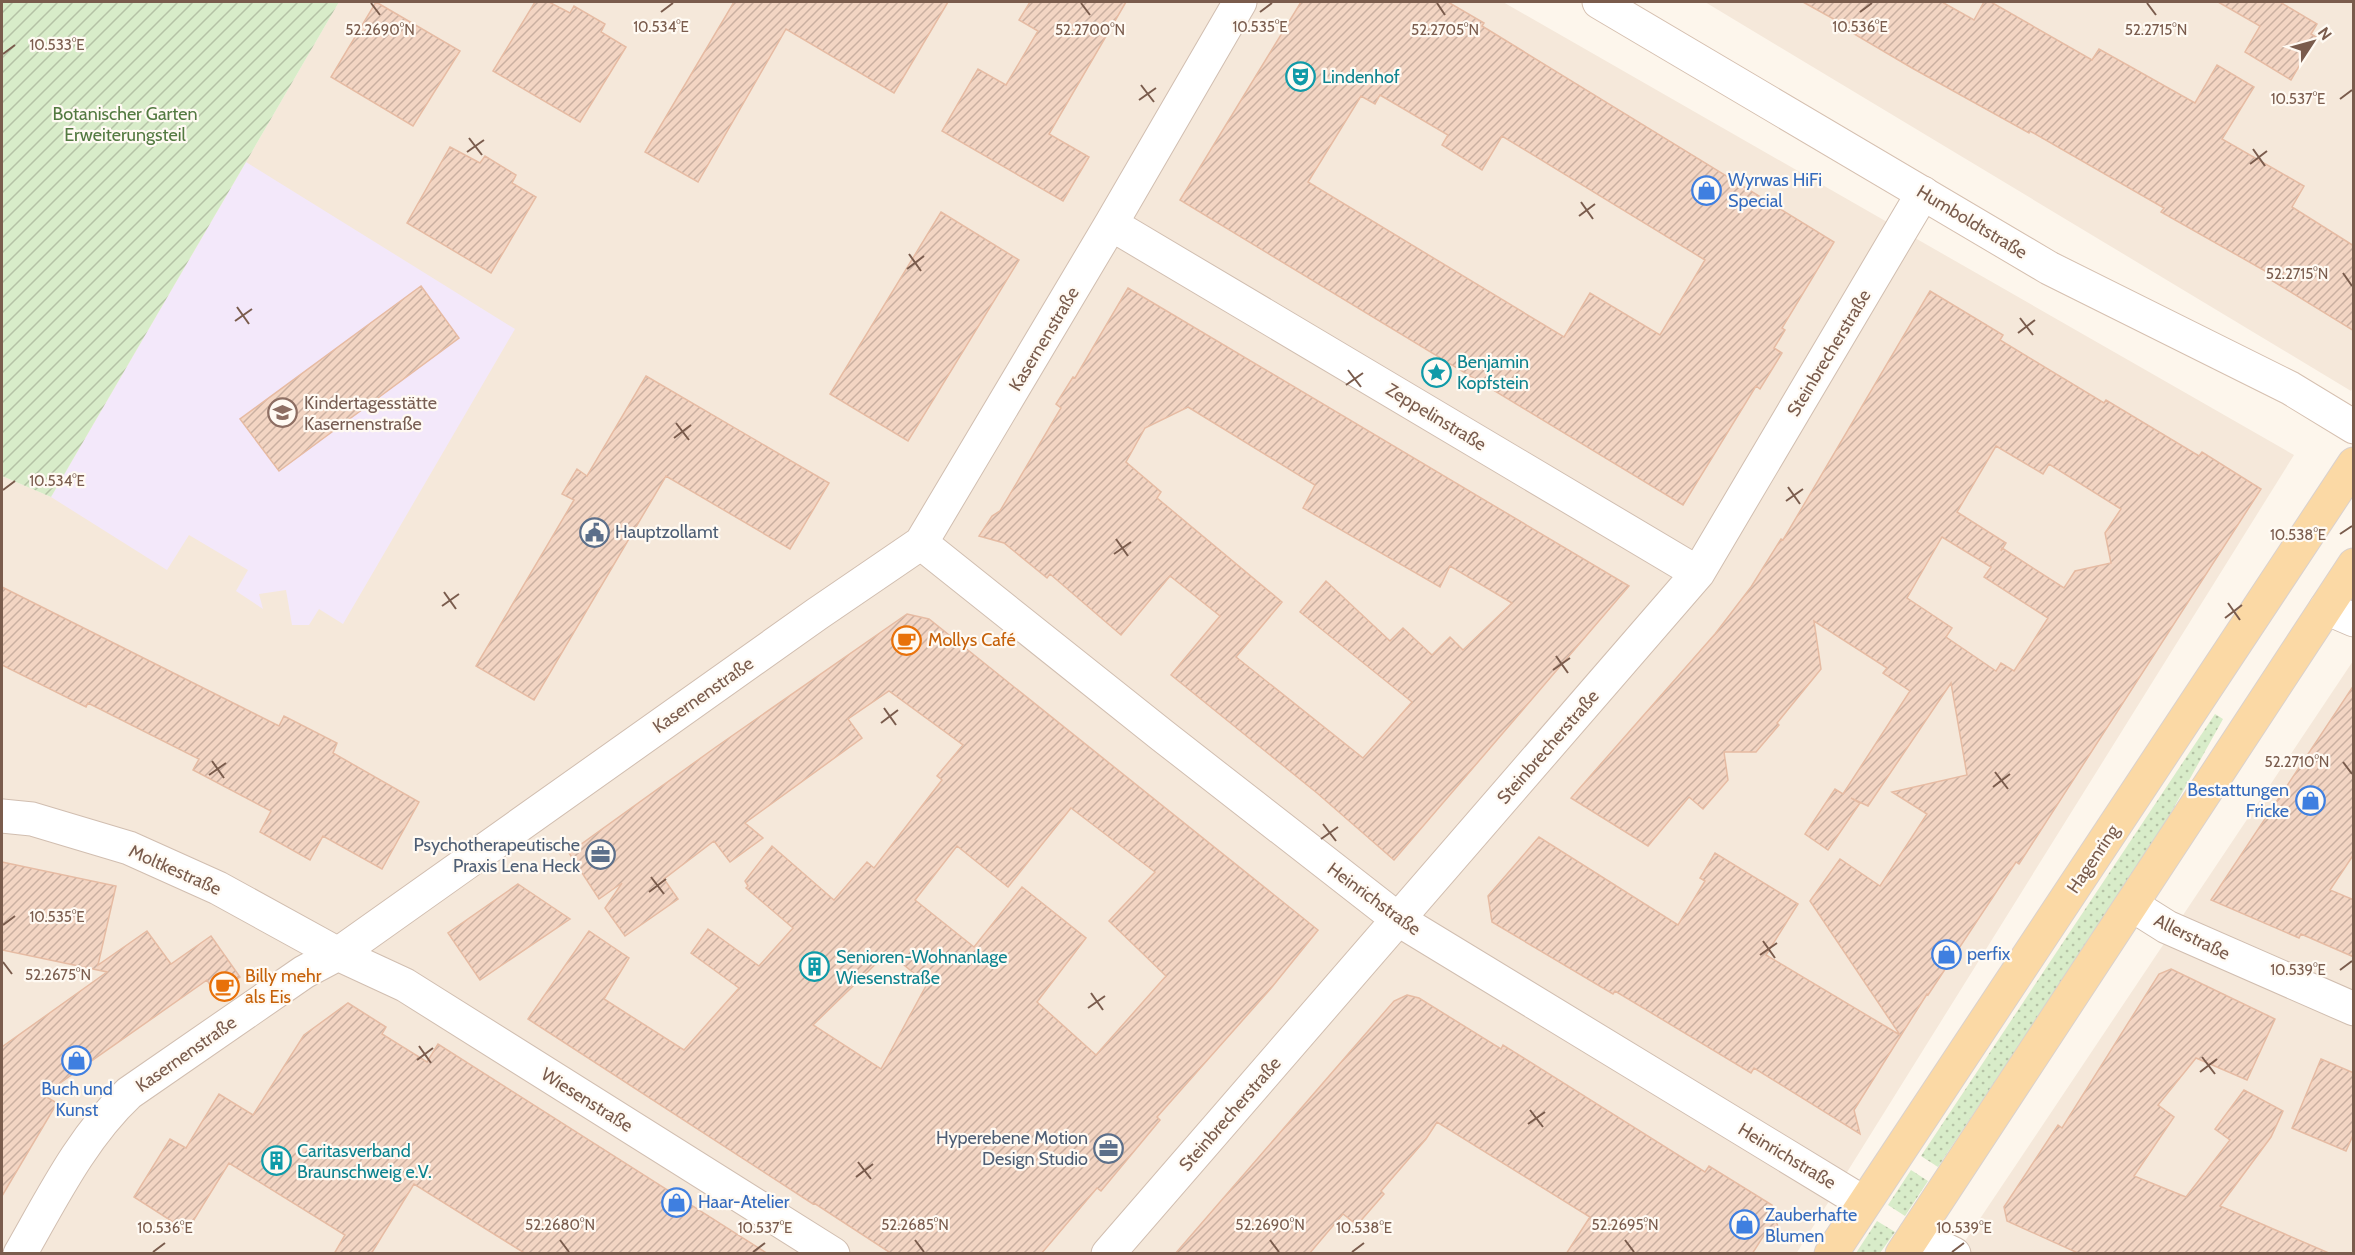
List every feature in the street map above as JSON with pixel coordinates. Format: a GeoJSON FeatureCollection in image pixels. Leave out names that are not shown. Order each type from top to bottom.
{"type":"FeatureCollection","features":[{"type":"Feature","properties":{"kind":"main road","name":"Hagenring"},"geometry":{"type":"LineString","coordinates":[[1831,1254],[2354,464]]}},
{"type":"Feature","properties":{"kind":"main road"},"geometry":{"type":"LineString","coordinates":[[1908,1244],[2132,904],[2340,614],[2354,565]]}},
{"type":"Feature","properties":{"kind":"street","name":"Kasernenstraße"},"geometry":{"type":"LineString","coordinates":[[20,1254],[89,1138],[107,1113],[129,1093],[304,972],[338,954],[817,614],[921,543],[1240,2]]}},
{"type":"Feature","properties":{"kind":"street","name":"Humboldtstraße"},"geometry":{"type":"LineString","coordinates":[[1599,2],[2049,268],[2290,388],[2354,427]]}},
{"type":"Feature","properties":{"kind":"street","name":"Steinbrecherstraße"},"geometry":{"type":"LineString","coordinates":[[1108,1254],[1698,573],[1923,193]]}},
{"type":"Feature","properties":{"kind":"street","name":"Zeppelinstraße"},"geometry":{"type":"LineString","coordinates":[[1111,224],[1698,573]]}},
{"type":"Feature","properties":{"kind":"street","name":"Heinrichstraße"},"geometry":{"type":"LineString","coordinates":[[921,543],[1399,920],[1864,1203]]}},
{"type":"Feature","properties":{"kind":"street","name":"Moltkestraße"},"geometry":{"type":"LineString","coordinates":[[2,816],[32,819],[129,848],[218,888],[338,954]]}},
{"type":"Feature","properties":{"kind":"street","name":"Allerstraße"},"geometry":{"type":"LineString","coordinates":[[2132,904],[2167,927],[2354,1009]]}},
{"type":"Feature","properties":{"kind":"street","name":"Wiesenstraße"},"geometry":{"type":"LineString","coordinates":[[338,954],[405,985],[833,1254]]}},
{"type":"Feature","properties":{"kind":"street"},"geometry":{"type":"LineString","coordinates":[[1908,1244],[1954,1254]]}},
{"type":"Feature","properties":{"kind":"shaded area"},"geometry":{"type":"Polygon","coordinates":[[[339,2],[1503,2],[2294,455],[1796,1254],[2,1253],[2,476],[51,497],[339,2]]]}},
{"type":"Feature","properties":{"kind":"shaded area"},"geometry":{"type":"Polygon","coordinates":[[[1705,2],[2353,2],[2353,387],[2351,391],[1705,2]]]}},
{"type":"Feature","properties":{"kind":"shaded area","name":"Kindertagesstätte Kasernenstraße"},"geometry":{"type":"Polygon","coordinates":[[[246,162],[515,329],[343,624],[319,609],[309,625],[292,625],[286,590],[259,594],[263,609],[236,591],[248,570],[189,535],[167,570],[51,497],[246,162]]]}},
{"type":"Feature","properties":{"kind":"shaded area"},"geometry":{"type":"Polygon","coordinates":[[[2353,661],[2353,1253],[1957,1253],[2353,661]]]}},
{"type":"Feature","properties":{"kind":"green space","name":"Botanischer Garten Erweiterungsteil"},"geometry":{"type":"Polygon","coordinates":[[[2,2],[339,2],[51,497],[2,476],[2,2]]]}},
{"type":"Feature","properties":{"kind":"green space"},"geometry":{"type":"Polygon","coordinates":[[[2215,714],[2223,719],[2157,838],[1938,1167],[1921,1156],[2215,714]]]}},
{"type":"Feature","properties":{"kind":"green space"},"geometry":{"type":"Polygon","coordinates":[[[1911,1170],[1928,1181],[1905,1216],[1888,1205],[1911,1170]]]}},
{"type":"Feature","properties":{"kind":"green space"},"geometry":{"type":"Polygon","coordinates":[[[1877,1221],[1895,1232],[1880,1253],[1856,1253],[1877,1221]]]}},
{"type":"Feature","properties":{"kind":"building"},"geometry":{"type":"Polygon","coordinates":[[[376,2],[460,51],[413,126],[331,77],[376,2]]]}},
{"type":"Feature","properties":{"kind":"building"},"geometry":{"type":"Polygon","coordinates":[[[535,2],[549,2],[570,13],[574,6],[605,24],[601,32],[626,47],[580,122],[493,71],[535,2]]]}},
{"type":"Feature","properties":{"kind":"building"},"geometry":{"type":"Polygon","coordinates":[[[734,2],[948,2],[894,93],[786,29],[698,182],[645,152],[734,2]]]}},
{"type":"Feature","properties":{"kind":"building"},"geometry":{"type":"Polygon","coordinates":[[[1030,2],[1126,2],[1049,134],[1089,157],[1063,201],[942,131],[978,69],[1006,85],[1038,31],[1019,20],[1030,2]]]}},
{"type":"Feature","properties":{"kind":"building"},"geometry":{"type":"Polygon","coordinates":[[[1301,2],[1448,2],[1484,23],[1482,26],[1834,242],[1782,328],[1785,330],[1774,348],[1782,353],[1760,389],[1756,386],[1683,505],[1180,200],[1301,2]],[[1380,95],[1375,104],[1361,96],[1308,182],[1564,337],[1590,293],[1660,335],[1705,260],[1502,136],[1482,170],[1442,145],[1448,135],[1380,95]]]}},
{"type":"Feature","properties":{"kind":"building"},"geometry":{"type":"Polygon","coordinates":[[[1803,2],[1942,2],[1974,20],[1984,2],[1991,2],[2092,60],[2099,49],[2195,103],[2217,65],[2254,87],[2222,139],[2304,186],[2292,207],[2354,246],[2354,331],[2271,280],[2274,276],[2161,212],[2164,208],[2030,131],[2029,133],[1912,68],[1849,31],[1850,28],[1803,2]]]}},
{"type":"Feature","properties":{"kind":"building"},"geometry":{"type":"Polygon","coordinates":[[[2218,2],[2280,2],[2317,24],[2311,34],[2316,37],[2291,80],[2245,52],[2260,26],[2218,2]]]}},
{"type":"Feature","properties":{"kind":"building"},"geometry":{"type":"Polygon","coordinates":[[[450,147],[480,163],[485,156],[516,175],[512,183],[536,197],[491,273],[407,223],[450,147]]]}},
{"type":"Feature","properties":{"kind":"building"},"geometry":{"type":"Polygon","coordinates":[[[941,212],[1019,260],[908,441],[830,394],[941,212]]]}},
{"type":"Feature","properties":{"kind":"building","name":"Kindertagesstätte Kasernenstraße"},"geometry":{"type":"Polygon","coordinates":[[[421,286],[459,338],[279,471],[240,419],[421,286]]]}},
{"type":"Feature","properties":{"kind":"building"},"geometry":{"type":"Polygon","coordinates":[[[1128,288],[1629,586],[1394,860],[1317,793],[1171,675],[1220,616],[1170,576],[1121,635],[1050,574],[1047,578],[1004,543],[979,536],[992,516],[1000,511],[1061,408],[1056,404],[1073,377],[1075,378],[1128,288]],[[1188,407],[1145,428],[1126,462],[1161,492],[1157,498],[1282,602],[1236,657],[1363,758],[1412,702],[1300,612],[1326,581],[1390,641],[1403,628],[1432,655],[1450,637],[1463,650],[1512,603],[1450,566],[1440,587],[1303,508],[1315,485],[1188,407]]]}},
{"type":"Feature","properties":{"kind":"building"},"geometry":{"type":"Polygon","coordinates":[[[1930,291],[2003,335],[2000,340],[2104,403],[2106,400],[2199,456],[2202,452],[2261,489],[2019,864],[2016,862],[1927,994],[1854,1110],[1860,1134],[1754,1068],[1751,1073],[1615,991],[1613,994],[1492,922],[1488,896],[1539,837],[1678,925],[1705,881],[1700,878],[1715,853],[1798,904],[1766,955],[1900,1035],[1810,901],[1840,859],[1880,886],[1927,814],[1892,792],[1967,775],[1951,683],[1868,806],[1851,798],[1860,803],[1828,850],[1805,834],[1835,789],[1843,794],[1910,691],[1883,673],[1887,668],[1814,621],[1821,669],[1756,752],[1724,752],[1728,780],[1703,809],[1689,797],[1648,846],[1571,798],[1715,634],[1751,587],[1781,539],[1783,540],[1930,291]],[[1996,446],[1957,512],[2006,543],[2003,548],[2064,588],[2075,571],[2111,563],[2105,533],[2121,509],[2049,464],[2043,474],[1996,446]],[[1942,537],[1907,598],[1952,628],[1946,637],[1996,671],[2001,663],[2014,671],[2048,618],[1984,577],[1991,567],[1942,537]]]}},
{"type":"Feature","properties":{"kind":"building","name":"Hauptzollamt"},"geometry":{"type":"Polygon","coordinates":[[[646,376],[829,483],[790,549],[666,476],[534,700],[476,666],[574,500],[562,494],[577,469],[587,476],[646,376]]]}},
{"type":"Feature","properties":{"kind":"building"},"geometry":{"type":"Polygon","coordinates":[[[2,587],[279,726],[284,716],[337,743],[333,753],[419,802],[382,869],[323,836],[310,860],[260,832],[271,811],[193,770],[199,759],[88,703],[86,707],[2,665],[2,587]]]}},
{"type":"Feature","properties":{"kind":"building"},"geometry":{"type":"Polygon","coordinates":[[[907,614],[929,619],[1318,930],[1272,987],[1157,1117],[1160,1120],[1101,1191],[1097,1188],[1041,1254],[892,1254],[528,1019],[589,931],[629,958],[604,999],[684,1050],[739,988],[691,953],[708,929],[759,966],[793,928],[746,888],[748,886],[745,881],[772,846],[834,900],[867,862],[874,868],[942,780],[937,776],[963,745],[889,691],[848,719],[862,738],[745,823],[763,838],[730,862],[714,841],[664,879],[678,899],[625,936],[605,908],[622,883],[599,899],[569,853],[907,614]],[[1071,808],[1008,887],[957,846],[915,900],[974,947],[1022,887],[1086,938],[1037,1002],[1096,1055],[1166,976],[1109,921],[1155,872],[1071,808]],[[888,952],[813,1025],[881,1069],[927,984],[888,952]]]}},
{"type":"Feature","properties":{"kind":"building"},"geometry":{"type":"Polygon","coordinates":[[[2354,685],[2354,854],[2330,890],[2354,900],[2354,957],[2301,934],[2299,938],[2211,900],[2354,685]]]}},
{"type":"Feature","properties":{"kind":"building"},"geometry":{"type":"Polygon","coordinates":[[[2,862],[116,886],[98,965],[147,931],[171,964],[211,936],[240,977],[215,993],[207,980],[43,1095],[57,1103],[2,1196],[2,1047],[107,972],[2,950],[2,862]]]}},
{"type":"Feature","properties":{"kind":"building"},"geometry":{"type":"Polygon","coordinates":[[[518,884],[570,919],[480,980],[448,933],[518,884]]]}},
{"type":"Feature","properties":{"kind":"building"},"geometry":{"type":"Polygon","coordinates":[[[2171,969],[2275,1019],[2247,1080],[2196,1058],[2158,1105],[2174,1117],[2134,1176],[2186,1197],[2230,1140],[2215,1129],[2244,1090],[2283,1111],[2271,1137],[2220,1206],[2331,1254],[2080,1254],[2007,1221],[2004,1207],[2058,1125],[2062,1128],[2159,974],[2171,969]]]}},
{"type":"Feature","properties":{"kind":"building"},"geometry":{"type":"Polygon","coordinates":[[[1407,995],[1419,998],[1501,1049],[1503,1045],[1705,1172],[1709,1166],[1772,1205],[1778,1227],[1766,1232],[1752,1254],[1566,1254],[1590,1217],[1437,1122],[1426,1139],[1381,1191],[1384,1194],[1357,1225],[1343,1214],[1309,1254],[1175,1254],[1394,1001],[1407,995]]]}},
{"type":"Feature","properties":{"kind":"building"},"geometry":{"type":"Polygon","coordinates":[[[348,1003],[386,1027],[382,1034],[427,1062],[438,1044],[768,1254],[526,1254],[414,1184],[371,1254],[334,1254],[345,1235],[229,1163],[187,1231],[134,1197],[170,1139],[186,1148],[219,1094],[253,1115],[304,1035],[348,1003]]]}},
{"type":"Feature","properties":{"kind":"building"},"geometry":{"type":"Polygon","coordinates":[[[2321,1059],[2354,1073],[2354,1133],[2346,1151],[2292,1128],[2321,1059]]]}},
{"type":"Feature","properties":{"kind":"place","name":"Lindenhof"},"geometry":{"type":"Point","coordinates":[1301,77]}},
{"type":"Feature","properties":{"kind":"place","name":"Wyrwas HiFi Special"},"geometry":{"type":"Point","coordinates":[1707,190]}},
{"type":"Feature","properties":{"kind":"place","name":"Benjamin Kopfstein"},"geometry":{"type":"Point","coordinates":[1436,372]}},
{"type":"Feature","properties":{"kind":"place","name":"Kindertagesstätte Kasernenstraße"},"geometry":{"type":"Point","coordinates":[283,413]}},
{"type":"Feature","properties":{"kind":"place","name":"Hauptzollamt"},"geometry":{"type":"Point","coordinates":[594,532]}},
{"type":"Feature","properties":{"kind":"place","name":"Mollys Café"},"geometry":{"type":"Point","coordinates":[907,640]}},
{"type":"Feature","properties":{"kind":"place","name":"Bestattungen Fricke"},"geometry":{"type":"Point","coordinates":[2310,800]}},
{"type":"Feature","properties":{"kind":"place","name":"Psychotherapeutische Praxis Lena Heck"},"geometry":{"type":"Point","coordinates":[601,855]}},
{"type":"Feature","properties":{"kind":"place","name":"perfix"},"geometry":{"type":"Point","coordinates":[1946,954]}},
{"type":"Feature","properties":{"kind":"place","name":"Senioren-Wohnanlage Wiesenstraße"},"geometry":{"type":"Point","coordinates":[815,967]}},
{"type":"Feature","properties":{"kind":"place","name":"Billy mehr als Eis"},"geometry":{"type":"Point","coordinates":[224,986]}},
{"type":"Feature","properties":{"kind":"place","name":"Buch und Kunst"},"geometry":{"type":"Point","coordinates":[77,1060]}},
{"type":"Feature","properties":{"kind":"place","name":"Hyperebene Motion Design Studio"},"geometry":{"type":"Point","coordinates":[1109,1148]}},
{"type":"Feature","properties":{"kind":"place","name":"Caritasverband Braunschweig e.V."},"geometry":{"type":"Point","coordinates":[276,1161]}},
{"type":"Feature","properties":{"kind":"place","name":"Haar-Atelier"},"geometry":{"type":"Point","coordinates":[677,1202]}},
{"type":"Feature","properties":{"kind":"place","name":"Zauberhafte Blumen"},"geometry":{"type":"Point","coordinates":[1744,1225]}}]}
